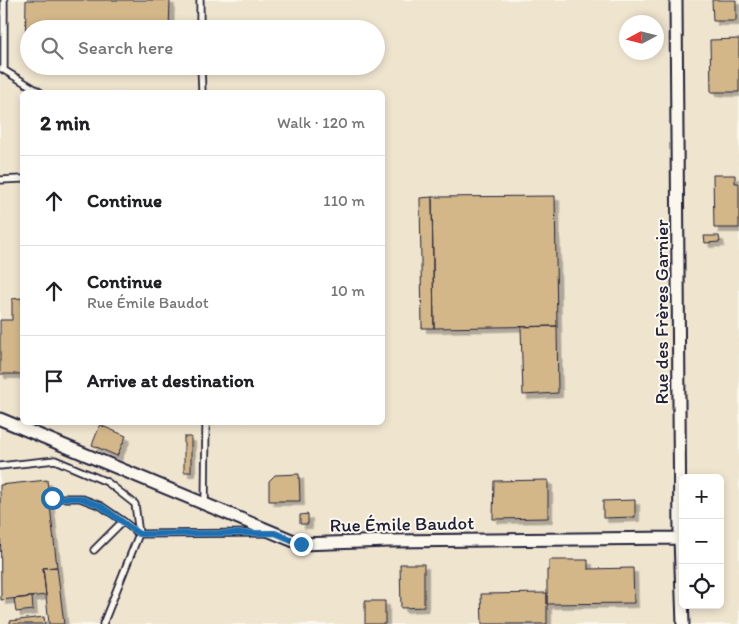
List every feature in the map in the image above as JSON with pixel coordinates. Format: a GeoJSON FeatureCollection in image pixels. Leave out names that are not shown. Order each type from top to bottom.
{"type":"FeatureCollection","features":[{"type":"Feature","properties":{"kind":"street","name":"Rue des Frères Garnier"},"geometry":{"type":"LineString","coordinates":[[676,0],[680,519]]}},
{"type":"Feature","properties":{"kind":"street","name":"Rue Émile Baudot"},"geometry":{"type":"LineString","coordinates":[[0,419],[301,544],[389,541],[679,538]]}},
{"type":"Feature","properties":{"kind":"street","name":"Rue des Frères Garnier"},"geometry":{"type":"LineString","coordinates":[[681,564],[683,624]]}},
{"type":"Feature","properties":{"kind":"lane"},"geometry":{"type":"LineString","coordinates":[[4,0],[2,69],[37,90]]}},
{"type":"Feature","properties":{"kind":"lane"},"geometry":{"type":"LineString","coordinates":[[200,0],[200,20]]}},
{"type":"Feature","properties":{"kind":"lane"},"geometry":{"type":"LineString","coordinates":[[201,75],[202,90]]}},
{"type":"Feature","properties":{"kind":"lane"},"geometry":{"type":"LineString","coordinates":[[0,180],[20,179]]}},
{"type":"Feature","properties":{"kind":"lane"},"geometry":{"type":"LineString","coordinates":[[206,425],[206,505]]}},
{"type":"Feature","properties":{"kind":"lane"},"geometry":{"type":"LineString","coordinates":[[0,466],[55,460],[107,482],[135,504],[139,534],[103,624]]}},
{"type":"Feature","properties":{"kind":"lane"},"geometry":{"type":"LineString","coordinates":[[52,498],[80,498],[101,506],[139,534],[275,533]]}},
{"type":"Feature","properties":{"kind":"lane"},"geometry":{"type":"LineString","coordinates":[[94,550],[123,521]]}},
{"type":"Feature","properties":{"kind":"shaded area"},"geometry":{"type":"Polygon","coordinates":[[[0,0],[739,0],[739,624],[0,624],[0,0]]]}},
{"type":"Feature","properties":{"kind":"building"},"geometry":{"type":"Polygon","coordinates":[[[26,0],[170,0],[169,20],[26,20],[26,0]]]}},
{"type":"Feature","properties":{"kind":"building"},"geometry":{"type":"Polygon","coordinates":[[[712,0],[736,0],[736,21],[713,21],[712,0]]]}},
{"type":"Feature","properties":{"kind":"building"},"geometry":{"type":"Polygon","coordinates":[[[739,39],[739,92],[711,92],[710,40],[739,39]]]}},
{"type":"Feature","properties":{"kind":"building"},"geometry":{"type":"Polygon","coordinates":[[[713,175],[735,175],[735,183],[739,183],[739,228],[714,228],[713,175]]]}},
{"type":"Feature","properties":{"kind":"building"},"geometry":{"type":"Polygon","coordinates":[[[555,196],[557,326],[434,328],[432,197],[555,196]]]}},
{"type":"Feature","properties":{"kind":"building"},"geometry":{"type":"Polygon","coordinates":[[[432,197],[434,328],[422,328],[420,198],[432,197]]]}},
{"type":"Feature","properties":{"kind":"building"},"geometry":{"type":"Polygon","coordinates":[[[704,236],[719,236],[720,242],[705,243],[704,236]]]}},
{"type":"Feature","properties":{"kind":"building"},"geometry":{"type":"Polygon","coordinates":[[[20,298],[20,374],[0,374],[0,320],[12,320],[12,299],[20,298]]]}},
{"type":"Feature","properties":{"kind":"building"},"geometry":{"type":"Polygon","coordinates":[[[557,326],[558,393],[523,395],[521,327],[557,326]]]}},
{"type":"Feature","properties":{"kind":"building"},"geometry":{"type":"Polygon","coordinates":[[[100,425],[126,436],[117,456],[92,445],[100,425]]]}},
{"type":"Feature","properties":{"kind":"building"},"geometry":{"type":"Polygon","coordinates":[[[184,437],[191,437],[191,472],[184,472],[184,437]]]}},
{"type":"Feature","properties":{"kind":"building"},"geometry":{"type":"Polygon","coordinates":[[[299,474],[300,501],[269,501],[269,481],[275,475],[299,474]]]}},
{"type":"Feature","properties":{"kind":"building"},"geometry":{"type":"Polygon","coordinates":[[[47,480],[57,567],[43,568],[46,595],[1,600],[0,485],[47,480]]]}},
{"type":"Feature","properties":{"kind":"building"},"geometry":{"type":"Polygon","coordinates":[[[548,480],[548,518],[493,519],[494,481],[548,480]]]}},
{"type":"Feature","properties":{"kind":"building"},"geometry":{"type":"Polygon","coordinates":[[[635,500],[635,517],[603,518],[603,501],[635,500]]]}},
{"type":"Feature","properties":{"kind":"building"},"geometry":{"type":"Polygon","coordinates":[[[308,514],[308,524],[300,524],[300,515],[308,514]]]}},
{"type":"Feature","properties":{"kind":"building"},"geometry":{"type":"Polygon","coordinates":[[[549,560],[588,560],[588,569],[633,568],[634,603],[547,604],[547,570],[549,570],[549,560]]]}},
{"type":"Feature","properties":{"kind":"building"},"geometry":{"type":"Polygon","coordinates":[[[400,564],[424,564],[424,607],[401,608],[400,564]]]}},
{"type":"Feature","properties":{"kind":"building"},"geometry":{"type":"Polygon","coordinates":[[[57,567],[64,624],[49,624],[43,568],[57,567]]]}},
{"type":"Feature","properties":{"kind":"building"},"geometry":{"type":"Polygon","coordinates":[[[547,593],[547,624],[482,624],[481,594],[547,593]]]}},
{"type":"Feature","properties":{"kind":"building"},"geometry":{"type":"Polygon","coordinates":[[[32,597],[33,610],[16,612],[14,599],[32,597]]]}},
{"type":"Feature","properties":{"kind":"building"},"geometry":{"type":"Polygon","coordinates":[[[365,601],[385,601],[385,624],[365,624],[365,601]]]}},
{"type":"Feature","properties":{"kind":"building"},"geometry":{"type":"Polygon","coordinates":[[[44,617],[45,624],[10,624],[10,621],[44,617]]]}},
{"type":"Feature","properties":{"kind":"route"},"geometry":{"type":"LineString","coordinates":[[52,498],[80,498],[101,506],[139,534],[275,533],[301,544]]}}]}
